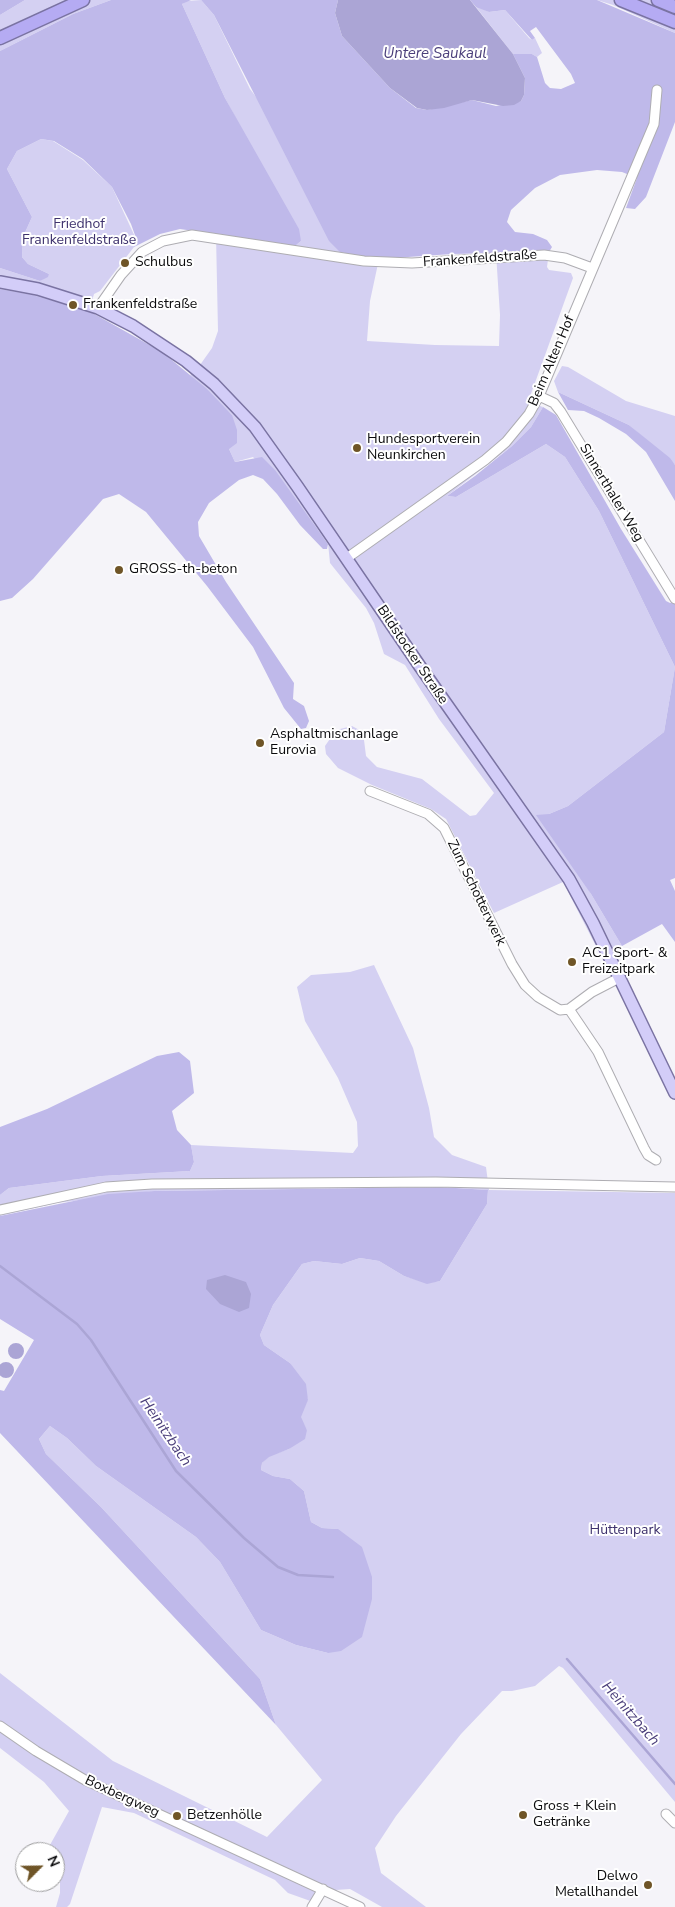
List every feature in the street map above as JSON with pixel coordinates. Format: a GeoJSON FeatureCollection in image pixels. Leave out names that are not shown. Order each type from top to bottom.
{"type":"FeatureCollection","features":[{"type":"Feature","properties":{"kind":"highway"},"geometry":{"type":"LineString","coordinates":[[0,38],[83,0]]}},
{"type":"Feature","properties":{"kind":"highway"},"geometry":{"type":"LineString","coordinates":[[621,0],[675,22]]}},
{"type":"Feature","properties":{"kind":"highway"},"geometry":{"type":"LineString","coordinates":[[658,0],[675,8]]}},
{"type":"Feature","properties":{"kind":"main road","name":"Bildstocker Straße"},"geometry":{"type":"LineString","coordinates":[[0,282],[98,308],[156,340],[214,384],[266,443],[347,558],[418,665],[552,854],[588,914],[675,1093]]}},
{"type":"Feature","properties":{"kind":"street","name":"Beim Alten Hof"},"geometry":{"type":"LineString","coordinates":[[347,558],[499,448],[520,426],[539,396],[654,124],[657,90]]}},
{"type":"Feature","properties":{"kind":"street","name":"Frankenfeldstraße"},"geometry":{"type":"LineString","coordinates":[[98,308],[130,264],[142,252],[163,241],[192,235],[364,261],[412,263],[544,254],[565,258],[592,268]]}},
{"type":"Feature","properties":{"kind":"street","name":"Sinnerthaler Weg"},"geometry":{"type":"LineString","coordinates":[[539,396],[554,403],[561,412],[675,599]]}},
{"type":"Feature","properties":{"kind":"street","name":"Zum Schotterwerk"},"geometry":{"type":"LineString","coordinates":[[370,791],[428,814],[444,828],[502,946],[525,985],[551,1006],[560,1010],[569,1009]]}},
{"type":"Feature","properties":{"kind":"street"},"geometry":{"type":"LineString","coordinates":[[619,978],[592,992],[569,1009],[598,1052],[648,1155],[656,1160]]}},
{"type":"Feature","properties":{"kind":"street"},"geometry":{"type":"LineString","coordinates":[[0,1210],[106,1187],[152,1184],[436,1182],[675,1187]]}},
{"type":"Feature","properties":{"kind":"street","name":"Boxbergweg"},"geometry":{"type":"LineString","coordinates":[[0,1726],[36,1751],[85,1780],[360,1907]]}},
{"type":"Feature","properties":{"kind":"street"},"geometry":{"type":"LineString","coordinates":[[666,1814],[675,1823]]}},
{"type":"Feature","properties":{"kind":"street"},"geometry":{"type":"LineString","coordinates":[[312,1907],[323,1889]]}},
{"type":"Feature","properties":{"kind":"green space"},"geometry":{"type":"Polygon","coordinates":[[[25,0],[111,0],[73,14],[0,51],[0,15],[25,0]]]}},
{"type":"Feature","properties":{"kind":"green space"},"geometry":{"type":"Polygon","coordinates":[[[201,0],[214,15],[250,89],[379,259],[370,301],[367,341],[499,346],[500,315],[496,253],[549,252],[547,267],[549,270],[571,273],[573,278],[528,402],[543,407],[531,427],[512,446],[447,496],[456,497],[546,444],[565,457],[599,511],[675,667],[664,732],[568,806],[549,814],[591,894],[622,946],[601,956],[563,882],[494,913],[446,819],[431,809],[372,785],[338,768],[326,754],[325,746],[336,730],[352,726],[363,732],[366,756],[377,767],[422,779],[470,816],[476,815],[494,793],[439,719],[405,665],[384,654],[374,623],[366,608],[330,563],[328,543],[253,457],[235,462],[229,449],[232,415],[190,375],[212,348],[218,331],[216,235],[295,246],[301,241],[225,98],[182,4],[187,1],[201,0]]]}},
{"type":"Feature","properties":{"kind":"green space"},"geometry":{"type":"Polygon","coordinates":[[[597,0],[675,0],[675,33],[613,5],[597,0]]]}},
{"type":"Feature","properties":{"kind":"green space"},"geometry":{"type":"Polygon","coordinates":[[[478,6],[489,12],[505,10],[529,38],[532,40],[535,38],[542,53],[537,57],[532,54],[513,54],[476,7],[478,6]]]}},
{"type":"Feature","properties":{"kind":"green space","name":"Friedhof Frankenfeldstraße"},"geometry":{"type":"Polygon","coordinates":[[[41,139],[53,141],[83,160],[112,187],[136,239],[134,247],[100,291],[94,294],[89,311],[0,289],[0,268],[40,281],[49,274],[28,264],[22,257],[23,237],[32,217],[7,169],[17,151],[41,139]]]}},
{"type":"Feature","properties":{"kind":"green space"},"geometry":{"type":"Polygon","coordinates":[[[562,366],[568,367],[626,401],[675,416],[675,465],[629,425],[558,392],[554,381],[562,366]]]}},
{"type":"Feature","properties":{"kind":"green space","name":"Hüttenpark"},"geometry":{"type":"Polygon","coordinates":[[[374,965],[413,1048],[429,1108],[434,1137],[452,1155],[486,1167],[489,1190],[675,1193],[675,1802],[563,1668],[559,1666],[535,1686],[502,1691],[461,1734],[396,1816],[375,1848],[381,1873],[426,1907],[382,1907],[350,1889],[321,1891],[316,1903],[288,1893],[275,1880],[134,1813],[102,1807],[70,1904],[67,1907],[56,1907],[60,1892],[65,1892],[65,1842],[52,1842],[69,1811],[44,1782],[0,1748],[0,1673],[113,1761],[267,1837],[322,1780],[276,1725],[260,1679],[101,1507],[46,1454],[39,1439],[50,1426],[67,1438],[96,1466],[196,1537],[220,1562],[261,1630],[296,1645],[328,1653],[338,1529],[322,1528],[311,1522],[304,1491],[290,1479],[273,1476],[261,1470],[262,1463],[269,1456],[289,1449],[307,1430],[300,1417],[308,1399],[290,1363],[264,1345],[260,1335],[273,1305],[302,1264],[314,1261],[342,1264],[360,1258],[379,1261],[404,1276],[427,1283],[440,1281],[487,1204],[488,1190],[440,1187],[154,1191],[57,1203],[0,1216],[0,1195],[9,1188],[102,1176],[190,1171],[194,1162],[191,1145],[353,1153],[358,1146],[357,1122],[338,1078],[305,1021],[297,987],[311,975],[350,972],[374,965]]]}},
{"type":"Feature","properties":{"kind":"shaded area"},"geometry":{"type":"Polygon","coordinates":[[[0,0],[25,0],[0,15],[0,0]]]}},
{"type":"Feature","properties":{"kind":"shaded area"},"geometry":{"type":"Polygon","coordinates":[[[111,0],[191,0],[182,4],[225,98],[299,229],[301,241],[295,246],[180,229],[160,234],[134,247],[136,238],[131,224],[112,187],[83,159],[54,141],[41,139],[17,151],[7,169],[32,217],[23,237],[22,257],[28,264],[49,274],[48,277],[40,281],[0,268],[0,51],[73,14],[111,0]]]}},
{"type":"Feature","properties":{"kind":"shaded area"},"geometry":{"type":"Polygon","coordinates":[[[201,0],[338,0],[335,13],[342,36],[390,88],[416,108],[427,110],[472,100],[496,106],[521,101],[524,95],[525,78],[513,54],[532,54],[537,57],[545,83],[550,88],[561,89],[575,83],[571,74],[536,27],[530,31],[535,38],[532,40],[505,10],[489,12],[476,7],[470,0],[597,0],[675,33],[675,122],[646,197],[635,209],[626,208],[637,178],[622,172],[597,170],[560,175],[535,188],[511,210],[507,222],[515,232],[533,234],[547,240],[552,247],[549,252],[452,254],[379,259],[340,252],[329,241],[214,15],[201,0]]]}},
{"type":"Feature","properties":{"kind":"shaded area"},"geometry":{"type":"Polygon","coordinates":[[[0,289],[32,295],[89,311],[162,352],[207,389],[232,415],[237,430],[237,443],[229,449],[235,462],[262,457],[275,470],[328,544],[327,549],[323,549],[300,525],[277,494],[263,479],[253,475],[239,480],[209,503],[198,522],[199,536],[226,582],[294,683],[293,699],[304,706],[309,721],[306,728],[301,729],[284,708],[253,647],[207,586],[146,512],[119,494],[103,499],[33,579],[12,598],[0,601],[0,289]]]}},
{"type":"Feature","properties":{"kind":"shaded area"},"geometry":{"type":"Polygon","coordinates":[[[558,392],[629,425],[670,458],[675,465],[675,501],[646,452],[626,434],[599,418],[584,411],[568,410],[558,392]]]}},
{"type":"Feature","properties":{"kind":"shaded area"},"geometry":{"type":"Polygon","coordinates":[[[543,407],[556,415],[621,529],[666,601],[670,603],[675,601],[675,667],[599,511],[565,457],[546,444],[456,497],[447,496],[512,446],[531,427],[543,407]]]}},
{"type":"Feature","properties":{"kind":"shaded area"},"geometry":{"type":"Polygon","coordinates":[[[675,667],[675,878],[670,880],[675,891],[675,942],[662,924],[622,946],[591,894],[536,815],[549,814],[568,806],[664,732],[675,667]]]}},
{"type":"Feature","properties":{"kind":"shaded area"},"geometry":{"type":"Polygon","coordinates":[[[179,1052],[190,1061],[194,1093],[172,1111],[177,1130],[191,1145],[194,1162],[190,1171],[102,1176],[9,1188],[0,1195],[0,1127],[47,1109],[157,1056],[179,1052]]]}},
{"type":"Feature","properties":{"kind":"shaded area"},"geometry":{"type":"Polygon","coordinates":[[[440,1187],[488,1190],[487,1204],[440,1281],[427,1284],[404,1276],[379,1261],[360,1258],[342,1264],[314,1261],[302,1264],[273,1305],[260,1335],[264,1345],[290,1363],[306,1384],[308,1400],[301,1417],[307,1430],[305,1439],[289,1449],[269,1457],[262,1463],[261,1470],[273,1476],[290,1479],[304,1491],[311,1522],[322,1528],[338,1529],[362,1547],[372,1577],[372,1599],[362,1637],[341,1651],[328,1653],[296,1645],[261,1630],[220,1562],[196,1537],[96,1466],[67,1438],[50,1426],[39,1439],[46,1454],[101,1507],[260,1679],[276,1725],[0,1433],[0,1390],[4,1391],[34,1340],[0,1319],[0,1216],[108,1194],[154,1191],[440,1187]]]}},
{"type":"Feature","properties":{"kind":"water","name":"Untere Saukaul"},"geometry":{"type":"Polygon","coordinates":[[[338,0],[470,0],[513,54],[525,78],[524,95],[521,101],[514,105],[503,106],[472,100],[444,108],[427,110],[417,108],[390,88],[342,36],[335,13],[338,0]]]}},
{"type":"Feature","properties":{"kind":"water"},"geometry":{"type":"Polygon","coordinates":[[[225,1275],[246,1282],[251,1294],[249,1308],[239,1312],[220,1304],[206,1289],[207,1280],[225,1275]]]}},
{"type":"Feature","properties":{"kind":"water"},"geometry":{"type":"Polygon","coordinates":[[[13,1343],[19,1343],[24,1348],[22,1357],[13,1359],[8,1354],[8,1348],[13,1343]]]}},
{"type":"Feature","properties":{"kind":"water"},"geometry":{"type":"Polygon","coordinates":[[[6,1362],[12,1364],[14,1370],[12,1376],[6,1378],[0,1376],[-2,1370],[0,1364],[6,1362]]]}},
{"type":"Feature","properties":{"kind":"waterway","name":"Heinitzbach"},"geometry":{"type":"LineString","coordinates":[[0,1266],[77,1324],[91,1340],[176,1471],[244,1538],[278,1567],[298,1575],[333,1577]]}},
{"type":"Feature","properties":{"kind":"waterway","name":"Heinitzbach"},"geometry":{"type":"LineString","coordinates":[[567,1659],[675,1784]]}},
{"type":"Feature","properties":{"kind":"place","name":"Schulbus"},"geometry":{"type":"Point","coordinates":[125,263]}},
{"type":"Feature","properties":{"kind":"place","name":"Frankenfeldstraße"},"geometry":{"type":"Point","coordinates":[73,305]}},
{"type":"Feature","properties":{"kind":"place","name":"Hundesportverein Neunkirchen"},"geometry":{"type":"Point","coordinates":[357,448]}},
{"type":"Feature","properties":{"kind":"place","name":"GROSS-th-beton"},"geometry":{"type":"Point","coordinates":[119,570]}},
{"type":"Feature","properties":{"kind":"place","name":"Asphaltmischanlage Eurovia"},"geometry":{"type":"Point","coordinates":[260,743]}},
{"type":"Feature","properties":{"kind":"place","name":"AC1 Sport- & Freizeitpark"},"geometry":{"type":"Point","coordinates":[572,962]}},
{"type":"Feature","properties":{"kind":"place","name":"Gross + Klein Getränke"},"geometry":{"type":"Point","coordinates":[523,1815]}},
{"type":"Feature","properties":{"kind":"place","name":"Betzenhölle"},"geometry":{"type":"Point","coordinates":[177,1816]}},
{"type":"Feature","properties":{"kind":"place","name":"Delwo Metallhandel"},"geometry":{"type":"Point","coordinates":[648,1885]}}]}
